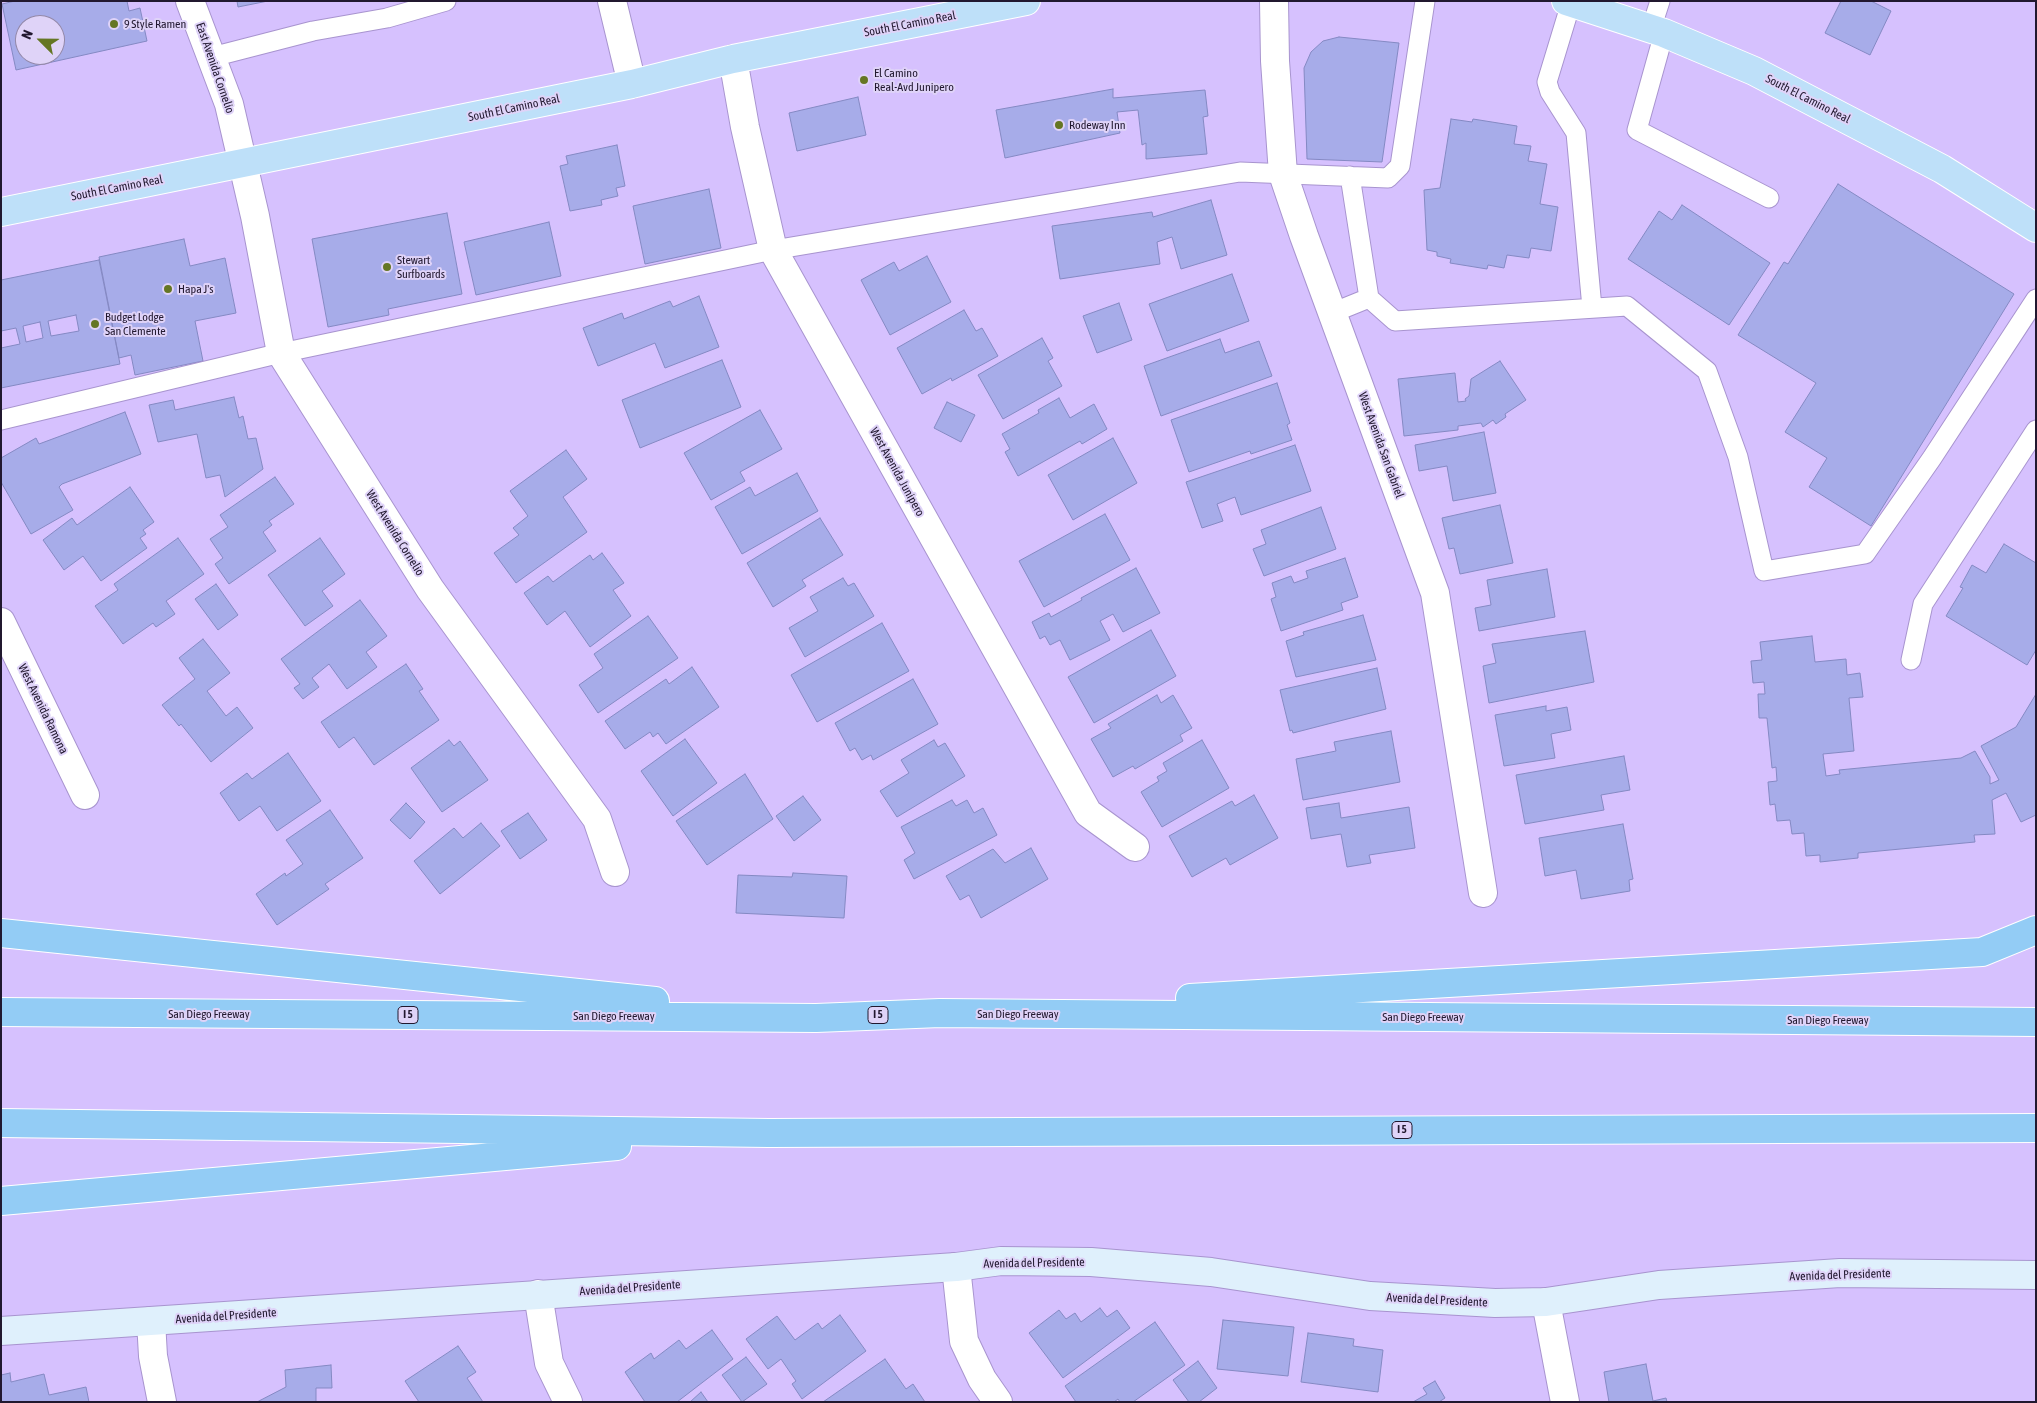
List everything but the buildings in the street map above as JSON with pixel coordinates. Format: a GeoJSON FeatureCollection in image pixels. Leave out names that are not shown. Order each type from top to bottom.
{"type":"FeatureCollection","features":[{"type":"Feature","properties":{"kind":"highway"},"geometry":{"type":"LineString","coordinates":[[940,1013],[1982,952],[2036,930]]}},
{"type":"Feature","properties":{"kind":"highway"},"geometry":{"type":"LineString","coordinates":[[1,933],[816,1018]]}},
{"type":"Feature","properties":{"kind":"highway","name":"San Diego Freeway"},"geometry":{"type":"LineString","coordinates":[[1,1012],[816,1018],[940,1013],[2036,1022]]}},
{"type":"Feature","properties":{"kind":"highway","name":"I 5"},"geometry":{"type":"LineString","coordinates":[[1,1123],[769,1133],[2036,1128]]}},
{"type":"Feature","properties":{"kind":"highway"},"geometry":{"type":"LineString","coordinates":[[1,1201],[769,1133]]}},
{"type":"Feature","properties":{"kind":"main road","name":"South El Camino Real"},"geometry":{"type":"LineString","coordinates":[[1,212],[632,84],[733,59],[1026,1]]}},
{"type":"Feature","properties":{"kind":"main road","name":"South El Camino Real"},"geometry":{"type":"LineString","coordinates":[[1568,2],[1658,31],[1754,71],[1942,169],[2036,228]]}},
{"type":"Feature","properties":{"kind":"main road","name":"Avenida del Presidente"},"geometry":{"type":"LineString","coordinates":[[1,1331],[956,1267],[1001,1261],[1092,1262],[1211,1272],[1370,1296],[1495,1303],[1546,1302],[1659,1285],[1840,1273],[2036,1275]]}},
{"type":"Feature","properties":{"kind":"street","name":"East Avenida Cornelio"},"geometry":{"type":"LineString","coordinates":[[190,1],[229,104],[243,164]]}},
{"type":"Feature","properties":{"kind":"street"},"geometry":{"type":"LineString","coordinates":[[612,1],[632,84]]}},
{"type":"Feature","properties":{"kind":"street","name":"West Avenida San Gabriel"},"geometry":{"type":"LineString","coordinates":[[1274,1],[1275,61],[1283,174],[1332,313],[1436,593],[1483,893]]}},
{"type":"Feature","properties":{"kind":"street","name":"West Avenida Junipero"},"geometry":{"type":"LineString","coordinates":[[733,59],[745,127],[773,250],[1088,813],[1135,847]]}},
{"type":"Feature","properties":{"kind":"street","name":"West Avenida Cornelio"},"geometry":{"type":"LineString","coordinates":[[243,164],[281,352],[430,589],[597,819],[615,872]]}},
{"type":"Feature","properties":{"kind":"street","name":"West Avenida Ramona"},"geometry":{"type":"LineString","coordinates":[[1,622],[85,795]]}},
{"type":"Feature","properties":{"kind":"street"},"geometry":{"type":"LineString","coordinates":[[956,1267],[964,1341],[982,1378],[998,1402]]}},
{"type":"Feature","properties":{"kind":"street"},"geometry":{"type":"LineString","coordinates":[[538,1294],[549,1363],[568,1402]]}},
{"type":"Feature","properties":{"kind":"street"},"geometry":{"type":"LineString","coordinates":[[1546,1302],[1565,1402]]}},
{"type":"Feature","properties":{"kind":"street"},"geometry":{"type":"LineString","coordinates":[[151,1321],[153,1356],[162,1402]]}},
{"type":"Feature","properties":{"kind":"lane"},"geometry":{"type":"LineString","coordinates":[[212,57],[313,31],[387,18],[446,1]]}},
{"type":"Feature","properties":{"kind":"lane"},"geometry":{"type":"LineString","coordinates":[[1,420],[281,352],[773,250],[1240,172],[1388,178],[1400,166],[1425,1]]}},
{"type":"Feature","properties":{"kind":"lane"},"geometry":{"type":"LineString","coordinates":[[1660,1],[1658,31],[1637,130],[1769,198]]}},
{"type":"Feature","properties":{"kind":"lane"},"geometry":{"type":"LineString","coordinates":[[1568,2],[1547,82],[1550,92],[1576,133],[1592,308]]}},
{"type":"Feature","properties":{"kind":"lane"},"geometry":{"type":"LineString","coordinates":[[1350,176],[1369,298],[1395,321],[1627,306],[1707,371],[1738,457],[1764,571],[1865,554],[1932,458],[2036,299]]}},
{"type":"Feature","properties":{"kind":"lane"},"geometry":{"type":"LineString","coordinates":[[1332,313],[1369,298]]}},
{"type":"Feature","properties":{"kind":"lane"},"geometry":{"type":"LineString","coordinates":[[1911,660],[1923,604],[2036,430]]}},
{"type":"Feature","properties":{"kind":"place","name":"9 Style Ramen"},"geometry":{"type":"Point","coordinates":[114,24]}},
{"type":"Feature","properties":{"kind":"place","name":"El Camino Real-Avd Junipero"},"geometry":{"type":"Point","coordinates":[864,80]}},
{"type":"Feature","properties":{"kind":"place","name":"Rodeway Inn"},"geometry":{"type":"Point","coordinates":[1059,125]}},
{"type":"Feature","properties":{"kind":"place","name":"Stewart Surfboards"},"geometry":{"type":"Point","coordinates":[387,267]}},
{"type":"Feature","properties":{"kind":"place","name":"Hapa J's"},"geometry":{"type":"Point","coordinates":[168,289]}},
{"type":"Feature","properties":{"kind":"place","name":"Budget Lodge San Clemente"},"geometry":{"type":"Point","coordinates":[95,324]}}]}
